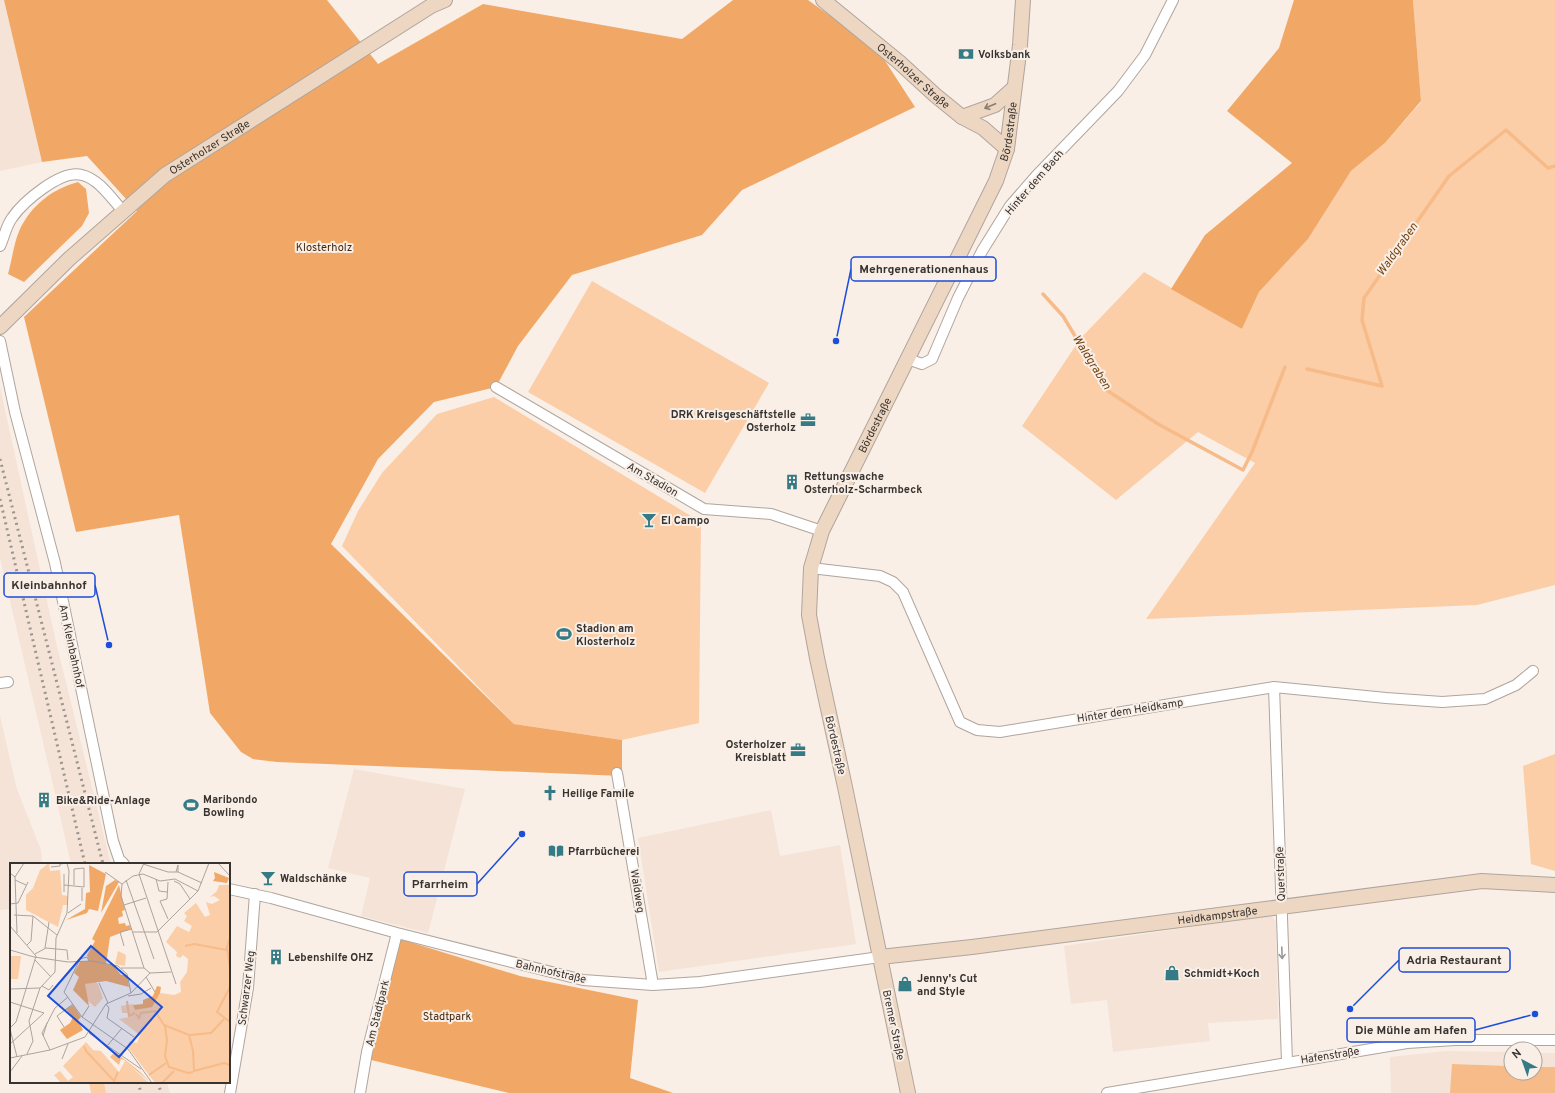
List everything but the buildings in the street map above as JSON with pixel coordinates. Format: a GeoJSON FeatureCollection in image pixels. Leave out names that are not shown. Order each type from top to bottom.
{"type":"FeatureCollection","features":[{"type":"Feature","properties":{"kind":"street","name":"Osterholzer Straße"},"geometry":{"type":"LineString","coordinates":[[0,327],[69,259],[165,175],[431,6],[445,0]]}},
{"type":"Feature","properties":{"kind":"street","name":"Osterholzer Straße"},"geometry":{"type":"LineString","coordinates":[[822,0],[962,117],[983,128],[1007,149]]}},
{"type":"Feature","properties":{"kind":"street","name":"Bördestraße"},"geometry":{"type":"LineString","coordinates":[[880,957],[809,615],[811,568],[822,531],[996,181],[1007,149],[1020,45],[1023,0]]}},
{"type":"Feature","properties":{"kind":"street","name":"Hinter dem Bach"},"geometry":{"type":"LineString","coordinates":[[908,359],[922,364],[932,359],[958,298],[982,251],[1010,206],[1036,176],[1118,91],[1145,55],[1173,0]]}},
{"type":"Feature","properties":{"kind":"street"},"geometry":{"type":"LineString","coordinates":[[962,117],[995,105],[1014,88]]}},
{"type":"Feature","properties":{"kind":"street"},"geometry":{"type":"LineString","coordinates":[[0,246],[11,219],[29,199],[57,179],[81,174],[96,181],[123,211]]}},
{"type":"Feature","properties":{"kind":"street","name":"Am Kleinbahnhof"},"geometry":{"type":"LineString","coordinates":[[0,341],[15,412],[55,563],[112,841],[122,861]]}},
{"type":"Feature","properties":{"kind":"street","name":"Am Stadion"},"geometry":{"type":"LineString","coordinates":[[496,387],[704,509],[771,514],[822,531]]}},
{"type":"Feature","properties":{"kind":"street","name":"Hinter dem Heidkamp"},"geometry":{"type":"LineString","coordinates":[[811,568],[880,576],[893,582],[903,592],[960,722],[977,730],[1000,732],[1274,687],[1442,702],[1485,699],[1497,695],[1516,685],[1533,671]]}},
{"type":"Feature","properties":{"kind":"street","name":"Querstraße"},"geometry":{"type":"LineString","coordinates":[[1274,687],[1280,906],[1287,1062]]}},
{"type":"Feature","properties":{"kind":"street","name":"Waldweg"},"geometry":{"type":"LineString","coordinates":[[617,773],[653,985]]}},
{"type":"Feature","properties":{"kind":"street","name":"Heidkampstraße"},"geometry":{"type":"LineString","coordinates":[[880,957],[972,947],[1482,881],[1555,885]]}},
{"type":"Feature","properties":{"kind":"street","name":"Bahnhofstraße"},"geometry":{"type":"LineString","coordinates":[[230,889],[255,894],[397,933],[583,980],[653,985],[708,981],[880,957]]}},
{"type":"Feature","properties":{"kind":"street","name":"Schwarzer Weg"},"geometry":{"type":"LineString","coordinates":[[230,1093],[248,988],[255,894]]}},
{"type":"Feature","properties":{"kind":"street","name":"Am Stadtpark"},"geometry":{"type":"LineString","coordinates":[[360,1093],[367,1052],[397,933]]}},
{"type":"Feature","properties":{"kind":"street","name":"Bremer Straße"},"geometry":{"type":"LineString","coordinates":[[880,957],[908,1093]]}},
{"type":"Feature","properties":{"kind":"street","name":"Hafenstraße"},"geometry":{"type":"LineString","coordinates":[[1107,1093],[1407,1043],[1455,1040],[1555,1040]]}},
{"type":"Feature","properties":{"kind":"shaded area"},"geometry":{"type":"Polygon","coordinates":[[[0,0],[4,0],[42,162],[0,171],[0,0]]]}},
{"type":"Feature","properties":{"kind":"shaded area"},"geometry":{"type":"Polygon","coordinates":[[[1413,0],[1555,0],[1555,585],[1477,605],[1146,619],[1255,463],[1198,432],[1116,500],[1022,426],[1080,339],[1144,272],[1242,329],[1259,292],[1308,239],[1351,171],[1385,143],[1421,102],[1413,0]]]}},
{"type":"Feature","properties":{"kind":"shaded area"},"geometry":{"type":"Polygon","coordinates":[[[592,281],[769,383],[705,493],[528,392],[592,281]]]}},
{"type":"Feature","properties":{"kind":"shaded area"},"geometry":{"type":"Polygon","coordinates":[[[0,387],[56,642],[111,863],[71,863],[0,558],[0,387]]]}},
{"type":"Feature","properties":{"kind":"shaded area","name":"Stadion am Klosterholz"},"geometry":{"type":"Polygon","coordinates":[[[494,397],[701,522],[699,723],[622,740],[514,724],[342,546],[358,511],[382,473],[437,414],[494,397]]]}},
{"type":"Feature","properties":{"kind":"shaded area"},"geometry":{"type":"Polygon","coordinates":[[[0,716],[17,789],[41,850],[42,863],[10,863],[10,909],[0,910],[0,716]]]}},
{"type":"Feature","properties":{"kind":"shaded area"},"geometry":{"type":"Polygon","coordinates":[[[1555,754],[1555,871],[1531,864],[1523,766],[1555,754]]]}},
{"type":"Feature","properties":{"kind":"shaded area"},"geometry":{"type":"Polygon","coordinates":[[[354,769],[465,789],[428,933],[361,916],[370,878],[328,868],[354,769]]]}},
{"type":"Feature","properties":{"kind":"shaded area"},"geometry":{"type":"Polygon","coordinates":[[[771,810],[780,856],[840,845],[856,944],[659,972],[638,838],[771,810]]]}},
{"type":"Feature","properties":{"kind":"shaded area","name":"Schmidt+Koch"},"geometry":{"type":"Polygon","coordinates":[[[1271,915],[1276,922],[1278,1019],[1208,1023],[1210,1041],[1113,1052],[1107,1000],[1071,1004],[1064,946],[1271,915]]]}},
{"type":"Feature","properties":{"kind":"shaded area"},"geometry":{"type":"Polygon","coordinates":[[[1446,1051],[1503,1052],[1503,1066],[1453,1064],[1450,1093],[1391,1093],[1390,1057],[1446,1051]]]}},
{"type":"Feature","properties":{"kind":"shaded area"},"geometry":{"type":"Polygon","coordinates":[[[1543,1053],[1555,1053],[1555,1067],[1543,1067],[1543,1053]]]}},
{"type":"Feature","properties":{"kind":"shaded area"},"geometry":{"type":"Polygon","coordinates":[[[1452,1064],[1503,1066],[1503,1081],[1543,1081],[1543,1067],[1555,1067],[1555,1093],[1450,1093],[1452,1064]]]}},
{"type":"Feature","properties":{"kind":"shaded area"},"geometry":{"type":"Polygon","coordinates":[[[89,1083],[104,1083],[106,1093],[91,1093],[89,1083]]]}},
{"type":"Feature","properties":{"kind":"shaded area"},"geometry":{"type":"Polygon","coordinates":[[[105,1083],[167,1083],[170,1093],[105,1093],[105,1083]]]}},
{"type":"Feature","properties":{"kind":"green space","name":"Klosterholz"},"geometry":{"type":"Polygon","coordinates":[[[4,0],[327,0],[378,64],[483,4],[682,39],[733,0],[808,0],[878,50],[915,107],[742,190],[702,235],[572,275],[518,346],[496,387],[434,402],[378,459],[331,544],[514,724],[622,740],[622,776],[277,762],[253,759],[241,752],[210,713],[179,515],[76,532],[24,317],[137,211],[87,156],[42,162],[4,0]]]}},
{"type":"Feature","properties":{"kind":"green space"},"geometry":{"type":"Polygon","coordinates":[[[1294,0],[1413,0],[1421,101],[1385,143],[1351,171],[1308,239],[1259,292],[1242,329],[1171,289],[1205,235],[1292,163],[1227,111],[1279,48],[1294,0]]]}},
{"type":"Feature","properties":{"kind":"green space"},"geometry":{"type":"Polygon","coordinates":[[[78,182],[86,189],[89,213],[82,226],[24,282],[8,274],[18,234],[30,213],[37,205],[51,194],[78,182]]]}},
{"type":"Feature","properties":{"kind":"green space","name":"Stadtpark"},"geometry":{"type":"Polygon","coordinates":[[[400,939],[520,976],[638,1000],[630,1078],[673,1093],[509,1093],[371,1060],[400,939]]]}},
{"type":"Feature","properties":{"kind":"waterway","name":"Waldgraben"},"geometry":{"type":"LineString","coordinates":[[1307,369],[1382,386],[1362,320],[1364,298],[1449,176],[1506,130],[1548,168],[1555,166]]}},
{"type":"Feature","properties":{"kind":"waterway","name":"Waldgraben"},"geometry":{"type":"LineString","coordinates":[[1043,294],[1063,316],[1108,391],[1158,424],[1243,470],[1252,452],[1285,367]]}},
{"type":"Feature","properties":{"kind":"railway"},"geometry":{"type":"LineString","coordinates":[[0,459],[103,863]]}},
{"type":"Feature","properties":{"kind":"railway"},"geometry":{"type":"LineString","coordinates":[[0,499],[85,863]]}},
{"type":"Feature","properties":{"kind":"railway"},"geometry":{"type":"LineString","coordinates":[[138,1083],[141,1093]]}},
{"type":"Feature","properties":{"kind":"railway"},"geometry":{"type":"LineString","coordinates":[[158,1083],[161,1093]]}},
{"type":"Feature","properties":{"kind":"place","name":"Volksbank"},"geometry":{"type":"Point","coordinates":[966,54]}},
{"type":"Feature","properties":{"kind":"place","name":"Mehrgenerationenhaus"},"geometry":{"type":"Point","coordinates":[836,341]}},
{"type":"Feature","properties":{"kind":"place","name":"DRK Kreisgeschäftstelle Osterholz"},"geometry":{"type":"Point","coordinates":[808,420]}},
{"type":"Feature","properties":{"kind":"place","name":"Rettungswache Osterholz-Scharmbeck"},"geometry":{"type":"Point","coordinates":[792,482]}},
{"type":"Feature","properties":{"kind":"place","name":"El Campo"},"geometry":{"type":"Point","coordinates":[649,520]}},
{"type":"Feature","properties":{"kind":"place","name":"Stadion am Klosterholz"},"geometry":{"type":"Point","coordinates":[564,634]}},
{"type":"Feature","properties":{"kind":"place","name":"Kleinbahnhof"},"geometry":{"type":"Point","coordinates":[109,645]}},
{"type":"Feature","properties":{"kind":"place","name":"Osterholzer Kreisblatt"},"geometry":{"type":"Point","coordinates":[798,750]}},
{"type":"Feature","properties":{"kind":"place","name":"Heilige Famile"},"geometry":{"type":"Point","coordinates":[550,793]}},
{"type":"Feature","properties":{"kind":"place","name":"Bike&Ride-Anlage"},"geometry":{"type":"Point","coordinates":[44,800]}},
{"type":"Feature","properties":{"kind":"place","name":"Maribondo Bowling"},"geometry":{"type":"Point","coordinates":[191,805]}},
{"type":"Feature","properties":{"kind":"place","name":"Pfarrheim"},"geometry":{"type":"Point","coordinates":[522,834]}},
{"type":"Feature","properties":{"kind":"place","name":"Pfarrbücherei"},"geometry":{"type":"Point","coordinates":[556,851]}},
{"type":"Feature","properties":{"kind":"place","name":"Waldschänke"},"geometry":{"type":"Point","coordinates":[268,878]}},
{"type":"Feature","properties":{"kind":"place","name":"Lebenshilfe OHZ"},"geometry":{"type":"Point","coordinates":[276,957]}},
{"type":"Feature","properties":{"kind":"place","name":"Schmidt+Koch"},"geometry":{"type":"Point","coordinates":[1172,973]}},
{"type":"Feature","properties":{"kind":"place","name":"Jenny's Cut and Style"},"geometry":{"type":"Point","coordinates":[905,984]}},
{"type":"Feature","properties":{"kind":"place","name":"Adria Restaurant"},"geometry":{"type":"Point","coordinates":[1350,1009]}},
{"type":"Feature","properties":{"kind":"place","name":"Die Mühle am Hafen"},"geometry":{"type":"Point","coordinates":[1535,1014]}}]}
